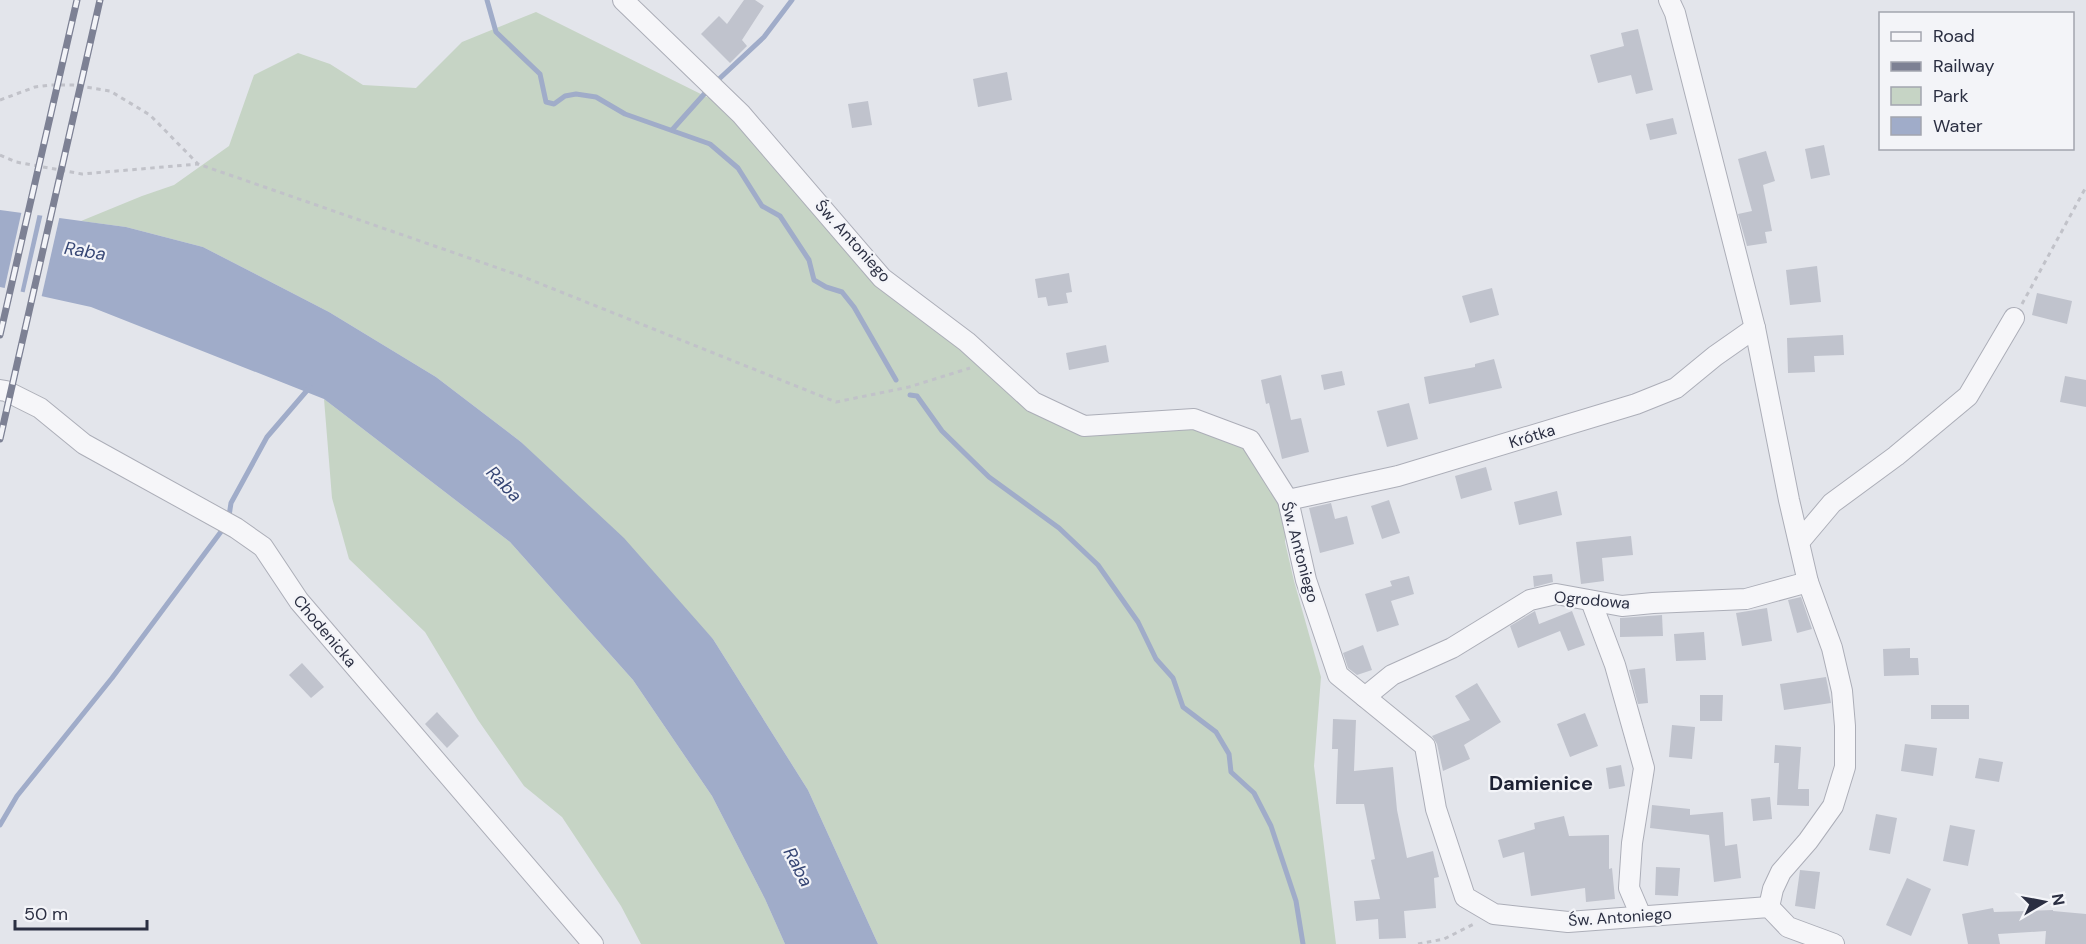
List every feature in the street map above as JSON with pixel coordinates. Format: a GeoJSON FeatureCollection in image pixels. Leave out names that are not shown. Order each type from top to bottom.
{"type":"FeatureCollection","features":[{"type":"Feature","properties":{"kind":"street","name":"Św. Antoniego"},"geometry":{"type":"LineString","coordinates":[[623,0],[741,114],[882,278],[967,342],[1033,402],[1084,426],[1194,418],[1250,440],[1288,500],[1306,580],[1338,675],[1425,746],[1436,809],[1465,897],[1494,914],[1568,922],[1769,907]]}},
{"type":"Feature","properties":{"kind":"street"},"geometry":{"type":"LineString","coordinates":[[1669,0],[1675,13],[1755,328],[1789,500],[1808,582],[1832,648],[1842,691],[1845,767],[1833,806],[1808,841],[1781,872],[1773,889],[1769,907],[1788,927],[1825,943]]}},
{"type":"Feature","properties":{"kind":"street"},"geometry":{"type":"LineString","coordinates":[[1800,541],[1832,503],[1896,456],[1968,396],[2014,318]]}},
{"type":"Feature","properties":{"kind":"street","name":"Krótka"},"geometry":{"type":"LineString","coordinates":[[1288,500],[1398,476],[1636,404],[1676,388],[1715,356],[1755,328]]}},
{"type":"Feature","properties":{"kind":"street","name":"Chodenicka"},"geometry":{"type":"LineString","coordinates":[[0,390],[40,408],[84,444],[236,528],[263,547],[299,601],[594,944]]}},
{"type":"Feature","properties":{"kind":"street","name":"Ogrodowa"},"geometry":{"type":"LineString","coordinates":[[1365,697],[1392,675],[1452,648],[1530,600],[1556,594],[1622,606],[1746,599],[1808,582]]}},
{"type":"Feature","properties":{"kind":"street"},"geometry":{"type":"LineString","coordinates":[[1592,601],[1615,665],[1644,768],[1632,843],[1629,888],[1641,916]]}},
{"type":"Feature","properties":{"kind":"path"},"geometry":{"type":"LineString","coordinates":[[0,100],[34,87],[50,85],[73,85],[110,92],[150,115],[198,164]]}},
{"type":"Feature","properties":{"kind":"path"},"geometry":{"type":"LineString","coordinates":[[0,155],[16,162],[82,174],[198,164],[521,276],[836,402],[909,387],[989,362]]}},
{"type":"Feature","properties":{"kind":"path"},"geometry":{"type":"LineString","coordinates":[[2014,318],[2086,187]]}},
{"type":"Feature","properties":{"kind":"path"},"geometry":{"type":"LineString","coordinates":[[1418,944],[1444,939],[1494,914]]}},
{"type":"Feature","properties":{"kind":"green space"},"geometry":{"type":"Polygon","coordinates":[[[536,12],[741,114],[882,278],[1033,402],[1084,426],[1194,419],[1250,440],[1288,500],[1285,542],[1321,677],[1314,766],[1336,944],[878,944],[808,790],[713,639],[521,442],[436,377],[329,312],[203,247],[126,227],[81,221],[174,185],[229,146],[254,75],[298,53],[330,64],[363,85],[416,88],[462,42],[536,12]]]}},
{"type":"Feature","properties":{"kind":"green space"},"geometry":{"type":"Polygon","coordinates":[[[324,399],[510,542],[633,680],[712,796],[765,899],[785,944],[641,944],[621,906],[562,817],[524,786],[478,720],[425,632],[349,559],[332,498],[324,399]]]}},
{"type":"Feature","properties":{"kind":"water","name":"Raba"},"geometry":{"type":"Polygon","coordinates":[[[0,210],[126,227],[203,247],[329,312],[436,377],[521,442],[624,538],[713,639],[808,790],[878,944],[785,944],[765,899],[712,796],[633,680],[510,542],[324,399],[91,307],[0,287],[0,210]]]}},
{"type":"Feature","properties":{"kind":"pier"},"geometry":{"type":"Polygon","coordinates":[[[22,210],[38,213],[20,294],[4,291],[22,210]]]}},
{"type":"Feature","properties":{"kind":"pier"},"geometry":{"type":"Polygon","coordinates":[[[43,213],[60,215],[41,299],[24,295],[43,213]]]}},
{"type":"Feature","properties":{"kind":"building"},"geometry":{"type":"Polygon","coordinates":[[[744,0],[755,0],[764,6],[742,40],[747,46],[730,63],[701,34],[719,16],[727,24],[744,0]]]}},
{"type":"Feature","properties":{"kind":"building"},"geometry":{"type":"Polygon","coordinates":[[[1638,29],[1653,90],[1636,94],[1631,75],[1598,83],[1590,55],[1624,46],[1621,33],[1638,29]]]}},
{"type":"Feature","properties":{"kind":"building"},"geometry":{"type":"Polygon","coordinates":[[[1007,72],[1012,100],[978,107],[973,79],[1007,72]]]}},
{"type":"Feature","properties":{"kind":"building"},"geometry":{"type":"Polygon","coordinates":[[[868,101],[872,125],[852,128],[848,104],[868,101]]]}},
{"type":"Feature","properties":{"kind":"building"},"geometry":{"type":"Polygon","coordinates":[[[1673,118],[1677,134],[1650,140],[1646,124],[1673,118]]]}},
{"type":"Feature","properties":{"kind":"building"},"geometry":{"type":"Polygon","coordinates":[[[1824,145],[1830,175],[1811,179],[1805,149],[1824,145]]]}},
{"type":"Feature","properties":{"kind":"building"},"geometry":{"type":"Polygon","coordinates":[[[1766,151],[1775,181],[1763,185],[1772,231],[1765,232],[1767,243],[1747,246],[1738,214],[1752,211],[1738,159],[1766,151]]]}},
{"type":"Feature","properties":{"kind":"building"},"geometry":{"type":"Polygon","coordinates":[[[1817,266],[1821,302],[1790,305],[1786,270],[1817,266]]]}},
{"type":"Feature","properties":{"kind":"building"},"geometry":{"type":"Polygon","coordinates":[[[1069,273],[1072,292],[1066,293],[1068,303],[1048,306],[1046,297],[1038,298],[1035,279],[1069,273]]]}},
{"type":"Feature","properties":{"kind":"building"},"geometry":{"type":"Polygon","coordinates":[[[1492,288],[1499,315],[1470,323],[1462,296],[1492,288]]]}},
{"type":"Feature","properties":{"kind":"building"},"geometry":{"type":"Polygon","coordinates":[[[2037,293],[2072,301],[2067,324],[2032,315],[2037,293]]]}},
{"type":"Feature","properties":{"kind":"building"},"geometry":{"type":"Polygon","coordinates":[[[1843,335],[1844,355],[1814,356],[1815,372],[1788,373],[1787,338],[1843,335]]]}},
{"type":"Feature","properties":{"kind":"building"},"geometry":{"type":"Polygon","coordinates":[[[1106,345],[1109,362],[1069,370],[1066,353],[1106,345]]]}},
{"type":"Feature","properties":{"kind":"building"},"geometry":{"type":"Polygon","coordinates":[[[1494,359],[1502,388],[1429,404],[1424,377],[1475,367],[1475,364],[1494,359]]]}},
{"type":"Feature","properties":{"kind":"building"},"geometry":{"type":"Polygon","coordinates":[[[1342,371],[1345,385],[1324,390],[1321,375],[1342,371]]]}},
{"type":"Feature","properties":{"kind":"building"},"geometry":{"type":"Polygon","coordinates":[[[1281,375],[1291,420],[1301,418],[1309,452],[1282,459],[1269,403],[1266,404],[1261,380],[1281,375]]]}},
{"type":"Feature","properties":{"kind":"building"},"geometry":{"type":"Polygon","coordinates":[[[2065,376],[2086,380],[2086,407],[2060,402],[2065,376]]]}},
{"type":"Feature","properties":{"kind":"building"},"geometry":{"type":"Polygon","coordinates":[[[1409,403],[1418,439],[1387,447],[1377,411],[1409,403]]]}},
{"type":"Feature","properties":{"kind":"building"},"geometry":{"type":"Polygon","coordinates":[[[1486,467],[1492,490],[1461,499],[1455,476],[1486,467]]]}},
{"type":"Feature","properties":{"kind":"building"},"geometry":{"type":"Polygon","coordinates":[[[1557,491],[1562,515],[1519,525],[1514,502],[1557,491]]]}},
{"type":"Feature","properties":{"kind":"building"},"geometry":{"type":"Polygon","coordinates":[[[1389,500],[1400,533],[1382,539],[1371,506],[1389,500]]]}},
{"type":"Feature","properties":{"kind":"building"},"geometry":{"type":"Polygon","coordinates":[[[1331,503],[1335,519],[1347,516],[1354,544],[1320,553],[1309,508],[1331,503]]]}},
{"type":"Feature","properties":{"kind":"building"},"geometry":{"type":"Polygon","coordinates":[[[1631,536],[1633,555],[1602,558],[1604,581],[1581,584],[1576,542],[1631,536]]]}},
{"type":"Feature","properties":{"kind":"building"},"geometry":{"type":"Polygon","coordinates":[[[1552,574],[1553,582],[1534,587],[1533,576],[1552,574]]]}},
{"type":"Feature","properties":{"kind":"building"},"geometry":{"type":"Polygon","coordinates":[[[1409,576],[1414,594],[1391,601],[1399,625],[1377,632],[1365,594],[1392,586],[1390,581],[1409,576]]]}},
{"type":"Feature","properties":{"kind":"building"},"geometry":{"type":"Polygon","coordinates":[[[1801,597],[1812,629],[1797,633],[1788,600],[1801,597]]]}},
{"type":"Feature","properties":{"kind":"building"},"geometry":{"type":"Polygon","coordinates":[[[1767,608],[1772,641],[1742,646],[1736,613],[1767,608]]]}},
{"type":"Feature","properties":{"kind":"building"},"geometry":{"type":"Polygon","coordinates":[[[1535,611],[1539,624],[1572,611],[1585,645],[1568,651],[1560,631],[1518,648],[1510,626],[1535,611]]]}},
{"type":"Feature","properties":{"kind":"building"},"geometry":{"type":"Polygon","coordinates":[[[1662,615],[1663,636],[1620,637],[1620,618],[1662,615]]]}},
{"type":"Feature","properties":{"kind":"building"},"geometry":{"type":"Polygon","coordinates":[[[1704,632],[1706,660],[1676,661],[1674,634],[1704,632]]]}},
{"type":"Feature","properties":{"kind":"building"},"geometry":{"type":"Polygon","coordinates":[[[1363,645],[1372,670],[1357,675],[1348,668],[1343,653],[1363,645]]]}},
{"type":"Feature","properties":{"kind":"building"},"geometry":{"type":"Polygon","coordinates":[[[1910,648],[1910,658],[1918,658],[1919,675],[1884,676],[1883,649],[1910,648]]]}},
{"type":"Feature","properties":{"kind":"building"},"geometry":{"type":"Polygon","coordinates":[[[302,663],[324,687],[311,698],[289,675],[302,663]]]}},
{"type":"Feature","properties":{"kind":"building"},"geometry":{"type":"Polygon","coordinates":[[[1645,668],[1648,703],[1638,704],[1629,670],[1645,668]]]}},
{"type":"Feature","properties":{"kind":"building"},"geometry":{"type":"Polygon","coordinates":[[[1826,677],[1831,703],[1784,710],[1780,684],[1826,677]]]}},
{"type":"Feature","properties":{"kind":"building"},"geometry":{"type":"Polygon","coordinates":[[[1477,683],[1501,722],[1464,745],[1470,759],[1443,771],[1437,744],[1432,736],[1470,720],[1455,696],[1477,683]]]}},
{"type":"Feature","properties":{"kind":"building"},"geometry":{"type":"Polygon","coordinates":[[[1700,695],[1723,695],[1722,721],[1700,721],[1700,695]]]}},
{"type":"Feature","properties":{"kind":"building"},"geometry":{"type":"Polygon","coordinates":[[[1931,705],[1969,705],[1969,719],[1931,719],[1931,705]]]}},
{"type":"Feature","properties":{"kind":"building"},"geometry":{"type":"Polygon","coordinates":[[[437,712],[459,736],[447,748],[425,724],[437,712]]]}},
{"type":"Feature","properties":{"kind":"building"},"geometry":{"type":"Polygon","coordinates":[[[1585,713],[1598,746],[1570,757],[1557,724],[1585,713]]]}},
{"type":"Feature","properties":{"kind":"building"},"geometry":{"type":"Polygon","coordinates":[[[1333,719],[1356,720],[1354,771],[1393,767],[1397,810],[1407,858],[1433,851],[1439,877],[1434,878],[1436,908],[1404,911],[1406,938],[1379,939],[1378,919],[1356,921],[1354,901],[1380,899],[1371,860],[1375,859],[1364,804],[1336,804],[1338,749],[1332,749],[1333,719]]]}},
{"type":"Feature","properties":{"kind":"building"},"geometry":{"type":"Polygon","coordinates":[[[1672,725],[1695,727],[1692,759],[1669,757],[1672,725]]]}},
{"type":"Feature","properties":{"kind":"building"},"geometry":{"type":"Polygon","coordinates":[[[1905,744],[1937,748],[1933,776],[1901,771],[1905,744]]]}},
{"type":"Feature","properties":{"kind":"building"},"geometry":{"type":"Polygon","coordinates":[[[1775,745],[1801,747],[1798,789],[1809,789],[1809,806],[1777,805],[1779,763],[1774,763],[1775,745]]]}},
{"type":"Feature","properties":{"kind":"building"},"geometry":{"type":"Polygon","coordinates":[[[1979,758],[2003,762],[1999,782],[1975,778],[1979,758]]]}},
{"type":"Feature","properties":{"kind":"building"},"geometry":{"type":"Polygon","coordinates":[[[1621,765],[1625,786],[1609,789],[1606,768],[1621,765]]]}},
{"type":"Feature","properties":{"kind":"building"},"geometry":{"type":"Polygon","coordinates":[[[1770,797],[1772,819],[1753,821],[1751,799],[1770,797]]]}},
{"type":"Feature","properties":{"kind":"building"},"geometry":{"type":"Polygon","coordinates":[[[1652,805],[1690,809],[1690,815],[1723,812],[1725,846],[1737,844],[1741,878],[1714,882],[1709,835],[1650,828],[1652,805]]]}},
{"type":"Feature","properties":{"kind":"building"},"geometry":{"type":"Polygon","coordinates":[[[1876,814],[1897,818],[1890,854],[1869,850],[1876,814]]]}},
{"type":"Feature","properties":{"kind":"building"},"geometry":{"type":"Polygon","coordinates":[[[1564,816],[1569,836],[1609,835],[1609,869],[1612,868],[1615,899],[1586,902],[1585,888],[1531,896],[1524,852],[1503,858],[1498,840],[1535,829],[1534,823],[1564,816]]]}},
{"type":"Feature","properties":{"kind":"building"},"geometry":{"type":"Polygon","coordinates":[[[1950,825],[1975,830],[1968,866],[1943,861],[1950,825]]]}},
{"type":"Feature","properties":{"kind":"building"},"geometry":{"type":"Polygon","coordinates":[[[1656,867],[1680,868],[1678,896],[1655,895],[1656,867]]]}},
{"type":"Feature","properties":{"kind":"building"},"geometry":{"type":"Polygon","coordinates":[[[1800,870],[1820,872],[1815,909],[1795,906],[1800,870]]]}},
{"type":"Feature","properties":{"kind":"building"},"geometry":{"type":"Polygon","coordinates":[[[1907,878],[1931,889],[1911,936],[1886,925],[1907,878]]]}},
{"type":"Feature","properties":{"kind":"building"},"geometry":{"type":"Polygon","coordinates":[[[1993,908],[1994,912],[2053,910],[2086,914],[2086,944],[2045,944],[2046,931],[1998,934],[2000,944],[1968,944],[1962,914],[1993,908]]]}},
{"type":"Feature","properties":{"kind":"waterway"},"geometry":{"type":"LineString","coordinates":[[487,0],[496,32],[540,74],[546,102],[554,104],[565,96],[576,94],[596,97],[625,114],[710,144],[738,168],[762,206],[780,216],[809,260],[814,280],[842,292],[854,307],[896,380]]}},
{"type":"Feature","properties":{"kind":"waterway"},"geometry":{"type":"LineString","coordinates":[[718,80],[764,37],[792,0]]}},
{"type":"Feature","properties":{"kind":"waterway"},"geometry":{"type":"LineString","coordinates":[[672,130],[706,92]]}},
{"type":"Feature","properties":{"kind":"waterway"},"geometry":{"type":"LineString","coordinates":[[229,516],[231,503],[267,437],[310,387]]}},
{"type":"Feature","properties":{"kind":"waterway"},"geometry":{"type":"LineString","coordinates":[[910,395],[917,396],[942,431],[989,477],[1059,528],[1098,565],[1138,622],[1156,659],[1173,678],[1183,707],[1216,732],[1229,754],[1231,772],[1254,793],[1271,826],[1296,901],[1303,944]]}},
{"type":"Feature","properties":{"kind":"waterway"},"geometry":{"type":"LineString","coordinates":[[0,825],[17,796],[112,678],[223,529]]}},
{"type":"Feature","properties":{"kind":"railway"},"geometry":{"type":"LineString","coordinates":[[0,335],[77,0]]}},
{"type":"Feature","properties":{"kind":"railway"},"geometry":{"type":"LineString","coordinates":[[0,439],[100,0]]}},
{"type":"Feature","properties":{"kind":"district","name":"Damienice"},"geometry":{"type":"Point","coordinates":[1541,783]}}]}
